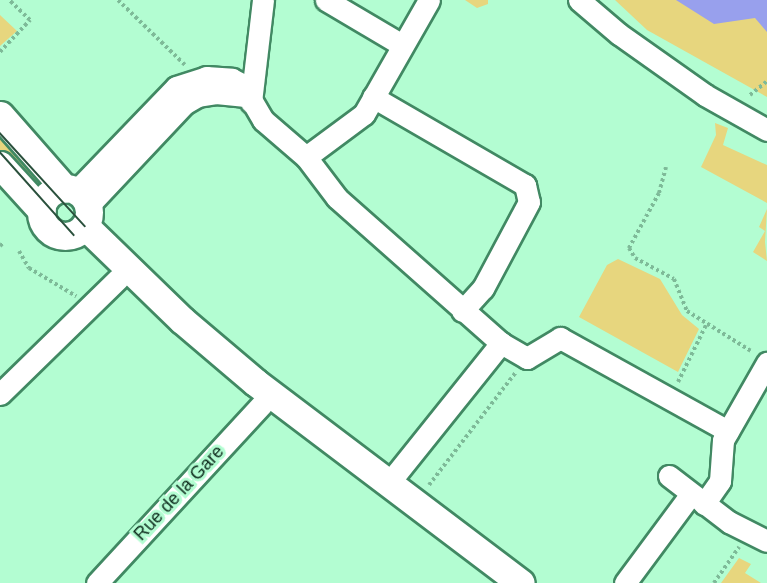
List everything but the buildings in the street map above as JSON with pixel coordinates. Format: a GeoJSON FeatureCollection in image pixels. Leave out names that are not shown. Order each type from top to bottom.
{"type":"FeatureCollection","features":[{"type":"Feature","properties":{"kind":"main road"},"geometry":{"type":"LineString","coordinates":[[0,115],[78,209],[229,360],[388,484],[521,583]]}},
{"type":"Feature","properties":{"kind":"main road"},"geometry":{"type":"LineString","coordinates":[[0,165],[42,211],[51,231],[78,209]]}},
{"type":"Feature","properties":{"kind":"main road"},"geometry":{"type":"LineString","coordinates":[[42,211],[50,194],[78,209],[118,279],[172,330],[262,404],[498,583]]}},
{"type":"Feature","properties":{"kind":"street"},"geometry":{"type":"LineString","coordinates":[[263,0],[249,99],[263,120],[306,157],[337,198],[462,311],[501,343],[527,358],[560,338],[728,431]]}},
{"type":"Feature","properties":{"kind":"street"},"geometry":{"type":"LineString","coordinates":[[326,0],[402,45]]}},
{"type":"Feature","properties":{"kind":"street"},"geometry":{"type":"LineString","coordinates":[[306,157],[364,114],[429,0]]}},
{"type":"Feature","properties":{"kind":"street"},"geometry":{"type":"LineString","coordinates":[[579,0],[619,34],[705,96],[767,130]]}},
{"type":"Feature","properties":{"kind":"street"},"geometry":{"type":"LineString","coordinates":[[78,209],[184,104],[198,96],[216,93],[249,99]]}},
{"type":"Feature","properties":{"kind":"street"},"geometry":{"type":"LineString","coordinates":[[373,97],[525,185],[529,202],[483,288],[462,311]]}},
{"type":"Feature","properties":{"kind":"street"},"geometry":{"type":"LineString","coordinates":[[0,394],[118,279]]}},
{"type":"Feature","properties":{"kind":"street"},"geometry":{"type":"LineString","coordinates":[[388,484],[501,343]]}},
{"type":"Feature","properties":{"kind":"street"},"geometry":{"type":"LineString","coordinates":[[625,583],[697,499],[720,481],[723,440],[762,359]]}},
{"type":"Feature","properties":{"kind":"street","name":"Rue de la Gare"},"geometry":{"type":"LineString","coordinates":[[97,583],[262,404]]}},
{"type":"Feature","properties":{"kind":"street"},"geometry":{"type":"LineString","coordinates":[[669,476],[697,499],[758,537]]}},
{"type":"Feature","properties":{"kind":"path"},"geometry":{"type":"LineString","coordinates":[[0,52],[30,20],[9,0]]}},
{"type":"Feature","properties":{"kind":"path"},"geometry":{"type":"LineString","coordinates":[[118,0],[187,66],[195,66]]}},
{"type":"Feature","properties":{"kind":"path"},"geometry":{"type":"LineString","coordinates":[[750,95],[767,81]]}},
{"type":"Feature","properties":{"kind":"path"},"geometry":{"type":"LineString","coordinates":[[666,167],[659,193],[629,248],[635,258],[674,279],[687,311],[762,359]]}},
{"type":"Feature","properties":{"kind":"path"},"geometry":{"type":"LineString","coordinates":[[19,251],[29,267],[93,303]]}},
{"type":"Feature","properties":{"kind":"path"},"geometry":{"type":"LineString","coordinates":[[667,399],[707,323]]}},
{"type":"Feature","properties":{"kind":"path"},"geometry":{"type":"LineString","coordinates":[[426,488],[527,358]]}},
{"type":"Feature","properties":{"kind":"path"},"geometry":{"type":"LineString","coordinates":[[714,583],[758,537]]}},
{"type":"Feature","properties":{"kind":"shaded area"},"geometry":{"type":"Polygon","coordinates":[[[465,0],[488,0],[488,4],[477,8],[465,0]]]}},
{"type":"Feature","properties":{"kind":"shaded area"},"geometry":{"type":"Polygon","coordinates":[[[615,0],[767,0],[767,97],[647,30],[615,0]]]}},
{"type":"Feature","properties":{"kind":"shaded area"},"geometry":{"type":"Polygon","coordinates":[[[0,15],[17,31],[0,46],[0,15]]]}},
{"type":"Feature","properties":{"kind":"shaded area"},"geometry":{"type":"Polygon","coordinates":[[[715,123],[728,128],[723,145],[767,165],[767,203],[701,167],[716,135],[715,123]]]}},
{"type":"Feature","properties":{"kind":"shaded area"},"geometry":{"type":"Polygon","coordinates":[[[0,127],[44,176],[27,190],[0,159],[0,127]]]}},
{"type":"Feature","properties":{"kind":"shaded area"},"geometry":{"type":"Polygon","coordinates":[[[767,209],[765,242],[767,261],[753,252],[765,231],[759,227],[767,209]]]}},
{"type":"Feature","properties":{"kind":"shaded area"},"geometry":{"type":"Polygon","coordinates":[[[618,259],[660,279],[682,315],[699,329],[678,372],[579,317],[607,265],[618,259]]]}},
{"type":"Feature","properties":{"kind":"shaded area"},"geometry":{"type":"Polygon","coordinates":[[[739,558],[751,564],[745,573],[761,583],[721,583],[739,558]]]}},
{"type":"Feature","properties":{"kind":"water"},"geometry":{"type":"Polygon","coordinates":[[[676,0],[767,0],[767,32],[755,18],[714,24],[676,0]]]}},
{"type":"Feature","properties":{"kind":"tram line"},"geometry":{"type":"LineString","coordinates":[[0,133],[85,226]]}},
{"type":"Feature","properties":{"kind":"tram line"},"geometry":{"type":"LineString","coordinates":[[0,152],[74,235]]}}]}
